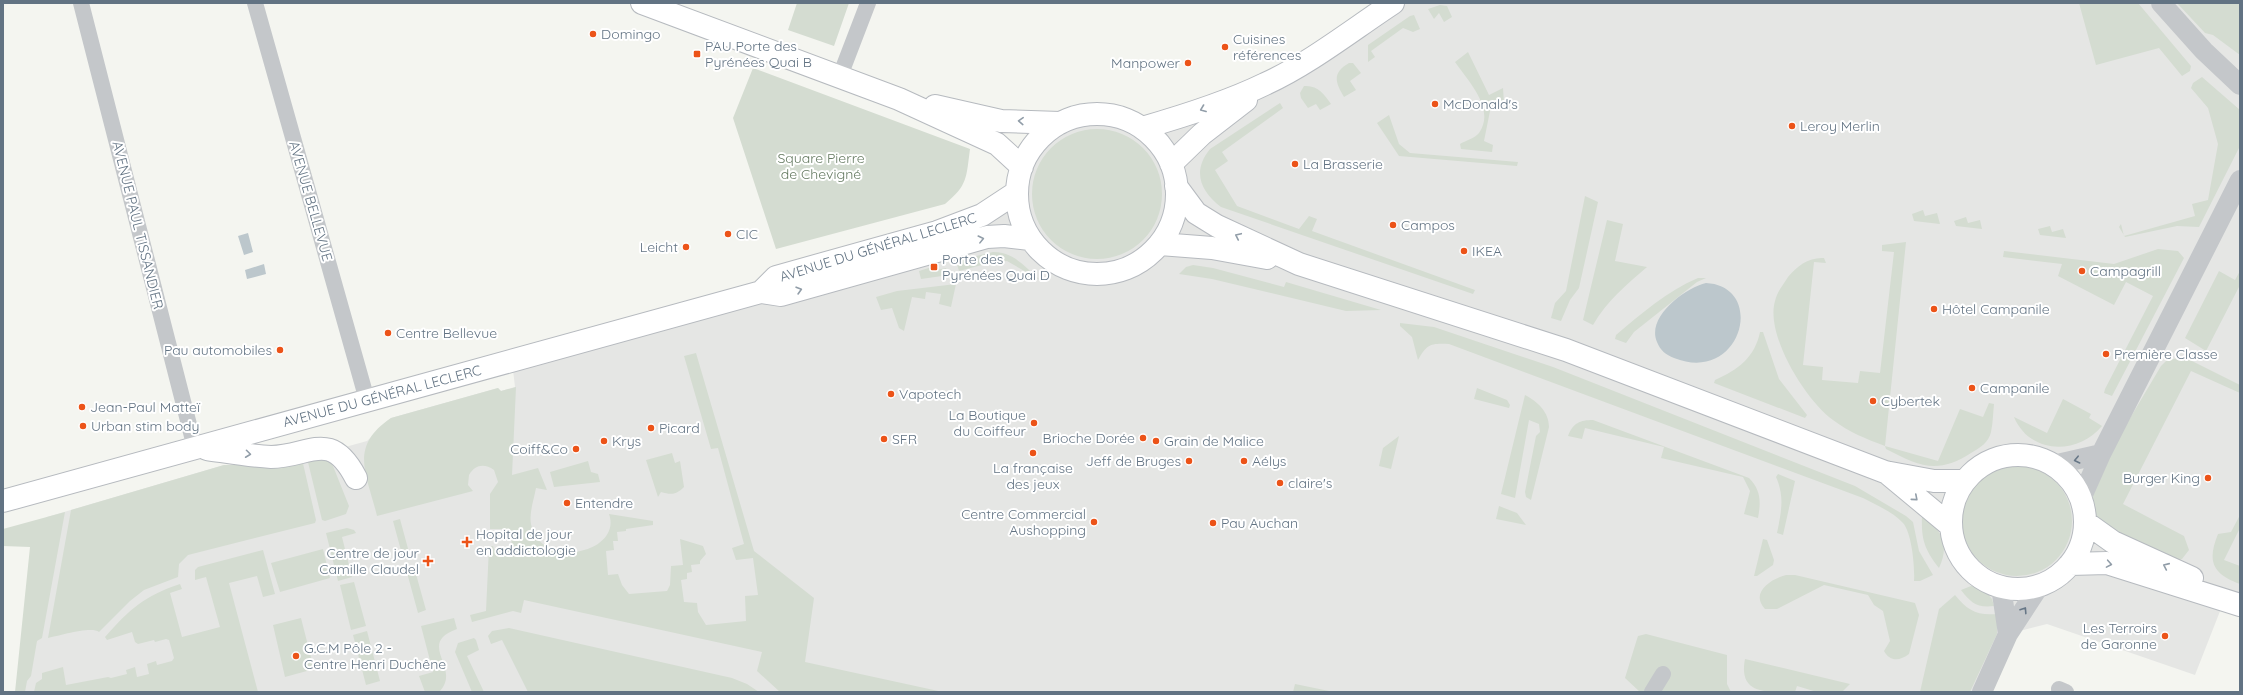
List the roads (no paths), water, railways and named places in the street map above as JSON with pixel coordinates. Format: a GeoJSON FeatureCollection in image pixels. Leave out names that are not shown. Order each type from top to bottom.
{"type":"FeatureCollection","features":[{"type":"Feature","properties":{"kind":"main road"},"geometry":{"type":"LineString","coordinates":[[642,3],[899,99],[997,144],[1022,167]]}},
{"type":"Feature","properties":{"kind":"main road"},"geometry":{"type":"LineString","coordinates":[[1171,164],[1202,134],[1266,84],[1312,57],[1393,3]]}},
{"type":"Feature","properties":{"kind":"main road"},"geometry":{"type":"LineString","coordinates":[[1142,128],[1189,114],[1266,84]]}},
{"type":"Feature","properties":{"kind":"main road"},"geometry":{"type":"LineString","coordinates":[[899,99],[1001,120],[1060,123]]}},
{"type":"Feature","properties":{"kind":"main road"},"geometry":{"type":"LineString","coordinates":[[1102,115],[1123,119],[1142,128],[1159,144],[1171,164],[1176,186],[1176,206],[1170,226],[1160,244],[1143,260],[1123,270],[1102,274],[1079,272],[1058,264],[1043,254],[1030,239],[1020,217],[1017,192],[1022,167],[1035,144],[1044,134],[1060,123],[1080,116],[1102,115]]}},
{"type":"Feature","properties":{"kind":"main road"},"geometry":{"type":"LineString","coordinates":[[1176,186],[1196,213],[1217,226],[1299,264],[1566,350],[1886,472],[1934,481],[1965,481]]}},
{"type":"Feature","properties":{"kind":"main road","name":"AVENUE DU GÉNÉRAL LECLERC"},"geometry":{"type":"LineString","coordinates":[[761,292],[776,277],[904,242],[982,215],[1017,192]]}},
{"type":"Feature","properties":{"kind":"main road","name":"AVENUE DU GÉNÉRAL LECLERC"},"geometry":{"type":"LineString","coordinates":[[3,501],[761,292],[781,295],[987,237],[1004,236],[1030,239]]}},
{"type":"Feature","properties":{"kind":"main road"},"geometry":{"type":"LineString","coordinates":[[1160,244],[1212,248],[1299,264]]}},
{"type":"Feature","properties":{"kind":"main road"},"geometry":{"type":"LineString","coordinates":[[196,448],[272,457],[313,448],[322,449],[339,455],[356,478]]}},
{"type":"Feature","properties":{"kind":"main road"},"geometry":{"type":"LineString","coordinates":[[2013,455],[2034,457],[2053,465],[2070,480],[2081,499],[2085,522],[2081,545],[2070,564],[2056,577],[2040,585],[2021,589],[2001,587],[1976,574],[1964,562],[1956,548],[1951,526],[1952,510],[1957,495],[1965,481],[1979,468],[1995,459],[2013,455]]}},
{"type":"Feature","properties":{"kind":"main road"},"geometry":{"type":"LineString","coordinates":[[1886,472],[1951,526]]}},
{"type":"Feature","properties":{"kind":"main road"},"geometry":{"type":"LineString","coordinates":[[2085,522],[2113,542],[2240,600]]}},
{"type":"Feature","properties":{"kind":"main road"},"geometry":{"type":"LineString","coordinates":[[2070,564],[2107,563],[2240,606]]}},
{"type":"Feature","properties":{"kind":"street","name":"AVENUE PAUL TISSANDIER"},"geometry":{"type":"LineString","coordinates":[[81,3],[196,448]]}},
{"type":"Feature","properties":{"kind":"street","name":"AVENUE BELLEVUE"},"geometry":{"type":"LineString","coordinates":[[255,3],[367,400]]}},
{"type":"Feature","properties":{"kind":"street"},"geometry":{"type":"LineString","coordinates":[[840,76],[868,3]]}},
{"type":"Feature","properties":{"kind":"street"},"geometry":{"type":"LineString","coordinates":[[2161,3],[2204,51],[2240,85]]}},
{"type":"Feature","properties":{"kind":"street"},"geometry":{"type":"LineString","coordinates":[[2081,499],[2101,454],[2240,180]]}},
{"type":"Feature","properties":{"kind":"street"},"geometry":{"type":"LineString","coordinates":[[2053,465],[2101,454]]}},
{"type":"Feature","properties":{"kind":"street"},"geometry":{"type":"LineString","coordinates":[[1982,692],[2008,634],[2040,585]]}},
{"type":"Feature","properties":{"kind":"street"},"geometry":{"type":"LineString","coordinates":[[2001,587],[2008,634]]}},
{"type":"Feature","properties":{"kind":"street"},"geometry":{"type":"LineString","coordinates":[[1652,692],[1663,674]]}},
{"type":"Feature","properties":{"kind":"place","name":"Domingo"},"geometry":{"type":"Point","coordinates":[593,34]}},
{"type":"Feature","properties":{"kind":"place","name":"Cuisines références"},"geometry":{"type":"Point","coordinates":[1225,47]}},
{"type":"Feature","properties":{"kind":"place","name":"PAU Porte des Pyrénées Quai B"},"geometry":{"type":"Point","coordinates":[697,54]}},
{"type":"Feature","properties":{"kind":"place","name":"Manpower"},"geometry":{"type":"Point","coordinates":[1188,63]}},
{"type":"Feature","properties":{"kind":"place","name":"McDonald's"},"geometry":{"type":"Point","coordinates":[1435,104]}},
{"type":"Feature","properties":{"kind":"place","name":"Leroy Merlin"},"geometry":{"type":"Point","coordinates":[1792,126]}},
{"type":"Feature","properties":{"kind":"place","name":"La Brasserie"},"geometry":{"type":"Point","coordinates":[1295,164]}},
{"type":"Feature","properties":{"kind":"place","name":"Campos"},"geometry":{"type":"Point","coordinates":[1393,225]}},
{"type":"Feature","properties":{"kind":"place","name":"CIC"},"geometry":{"type":"Point","coordinates":[728,234]}},
{"type":"Feature","properties":{"kind":"place","name":"Leicht"},"geometry":{"type":"Point","coordinates":[686,247]}},
{"type":"Feature","properties":{"kind":"place","name":"IKEA"},"geometry":{"type":"Point","coordinates":[1464,251]}},
{"type":"Feature","properties":{"kind":"place","name":"Porte des Pyrénées Quai D"},"geometry":{"type":"Point","coordinates":[934,267]}},
{"type":"Feature","properties":{"kind":"place","name":"Campagrill"},"geometry":{"type":"Point","coordinates":[2082,271]}},
{"type":"Feature","properties":{"kind":"place","name":"Hôtel Campanile"},"geometry":{"type":"Point","coordinates":[1934,309]}},
{"type":"Feature","properties":{"kind":"place","name":"Centre Bellevue"},"geometry":{"type":"Point","coordinates":[388,333]}},
{"type":"Feature","properties":{"kind":"place","name":"Pau automobiles"},"geometry":{"type":"Point","coordinates":[280,350]}},
{"type":"Feature","properties":{"kind":"place","name":"Première Classe"},"geometry":{"type":"Point","coordinates":[2106,354]}},
{"type":"Feature","properties":{"kind":"place","name":"Campanile"},"geometry":{"type":"Point","coordinates":[1972,388]}},
{"type":"Feature","properties":{"kind":"place","name":"Vapotech"},"geometry":{"type":"Point","coordinates":[891,394]}},
{"type":"Feature","properties":{"kind":"place","name":"Cybertek"},"geometry":{"type":"Point","coordinates":[1873,401]}},
{"type":"Feature","properties":{"kind":"place","name":"Jean-Paul Matteï"},"geometry":{"type":"Point","coordinates":[82,407]}},
{"type":"Feature","properties":{"kind":"place","name":"La Boutique du Coiffeur"},"geometry":{"type":"Point","coordinates":[1034,423]}},
{"type":"Feature","properties":{"kind":"place","name":"Urban stim body"},"geometry":{"type":"Point","coordinates":[83,426]}},
{"type":"Feature","properties":{"kind":"place","name":"Picard"},"geometry":{"type":"Point","coordinates":[651,428]}},
{"type":"Feature","properties":{"kind":"place","name":"Brioche Dorée"},"geometry":{"type":"Point","coordinates":[1143,438]}},
{"type":"Feature","properties":{"kind":"place","name":"SFR"},"geometry":{"type":"Point","coordinates":[884,439]}},
{"type":"Feature","properties":{"kind":"place","name":"Krys"},"geometry":{"type":"Point","coordinates":[604,441]}},
{"type":"Feature","properties":{"kind":"place","name":"Grain de Malice"},"geometry":{"type":"Point","coordinates":[1156,441]}},
{"type":"Feature","properties":{"kind":"place","name":"Coiff&Co"},"geometry":{"type":"Point","coordinates":[576,449]}},
{"type":"Feature","properties":{"kind":"place","name":"La française des jeux"},"geometry":{"type":"Point","coordinates":[1033,453]}},
{"type":"Feature","properties":{"kind":"place","name":"Jeff de Bruges"},"geometry":{"type":"Point","coordinates":[1189,461]}},
{"type":"Feature","properties":{"kind":"place","name":"Aélys"},"geometry":{"type":"Point","coordinates":[1244,461]}},
{"type":"Feature","properties":{"kind":"place","name":"Burger King"},"geometry":{"type":"Point","coordinates":[2208,478]}},
{"type":"Feature","properties":{"kind":"place","name":"claire's"},"geometry":{"type":"Point","coordinates":[1280,483]}},
{"type":"Feature","properties":{"kind":"place","name":"Entendre"},"geometry":{"type":"Point","coordinates":[567,503]}},
{"type":"Feature","properties":{"kind":"place","name":"Centre Commercial Aushopping"},"geometry":{"type":"Point","coordinates":[1094,522]}},
{"type":"Feature","properties":{"kind":"place","name":"Pau Auchan"},"geometry":{"type":"Point","coordinates":[1213,523]}},
{"type":"Feature","properties":{"kind":"place","name":"Hopital de jour en addictologie"},"geometry":{"type":"Point","coordinates":[467,542]}},
{"type":"Feature","properties":{"kind":"place","name":"Centre de jour Camille Claudel"},"geometry":{"type":"Point","coordinates":[428,561]}},
{"type":"Feature","properties":{"kind":"place","name":"Les Terroirs de Garonne"},"geometry":{"type":"Point","coordinates":[2165,636]}},
{"type":"Feature","properties":{"kind":"place","name":"G.C.M Pôle 2 - Centre Henri Duchêne"},"geometry":{"type":"Point","coordinates":[296,656]}},
{"type":"Feature","properties":{"kind":"park label","name":"Square Pierre de Chevigné"},"geometry":{"type":"Point","coordinates":[821,166]}}]}
